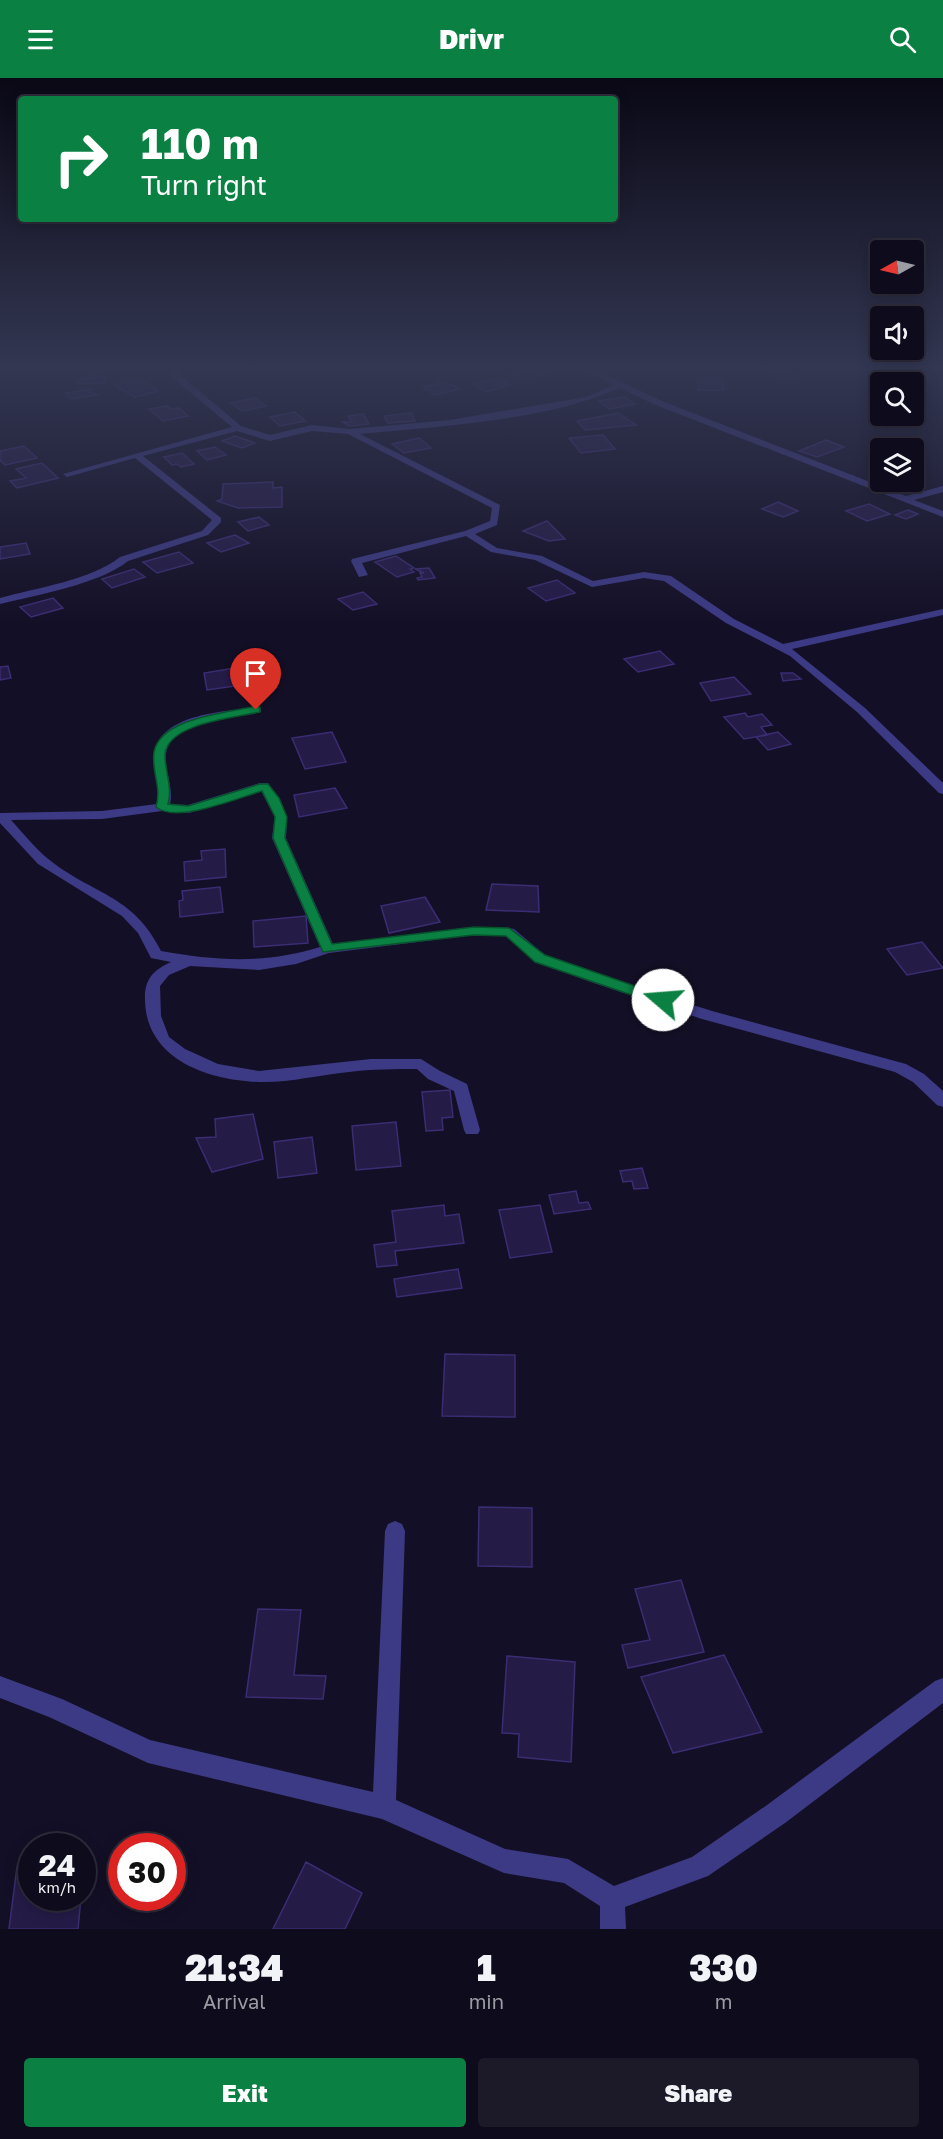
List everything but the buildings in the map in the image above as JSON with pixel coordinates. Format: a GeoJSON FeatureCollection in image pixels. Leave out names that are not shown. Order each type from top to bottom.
{"type":"FeatureCollection","features":[{"type":"Feature","properties":{"kind":"street"},"geometry":{"type":"LineString","coordinates":[[67,474],[154,451]]}},
{"type":"Feature","properties":{"kind":"street"},"geometry":{"type":"LineString","coordinates":[[363,575],[356,561],[468,533],[494,523],[497,507],[388,451]]}},
{"type":"Feature","properties":{"kind":"street"},"geometry":{"type":"LineString","coordinates":[[783,451],[943,514]]}},
{"type":"Feature","properties":{"kind":"street"},"geometry":{"type":"LineString","coordinates":[[0,601],[66,584],[114,567],[124,560],[205,533],[214,526],[218,520],[137,456]]}},
{"type":"Feature","properties":{"kind":"street"},"geometry":{"type":"LineString","coordinates":[[906,499],[943,489]]}},
{"type":"Feature","properties":{"kind":"street"},"geometry":{"type":"LineString","coordinates":[[468,533],[494,550],[538,558],[592,584],[644,575],[667,578],[729,621],[794,654],[861,710],[943,790]]}},
{"type":"Feature","properties":{"kind":"street"},"geometry":{"type":"LineString","coordinates":[[781,648],[943,612]]}},
{"type":"Feature","properties":{"kind":"street"},"geometry":{"type":"LineString","coordinates":[[162,807],[166,792],[160,774],[160,751],[167,735],[187,725],[256,710]]}},
{"type":"Feature","properties":{"kind":"street"},"geometry":{"type":"LineString","coordinates":[[1,817],[46,814],[126,814],[162,807],[189,809],[264,786],[273,798],[281,817],[279,838],[328,949]]}},
{"type":"Feature","properties":{"kind":"street"},"geometry":{"type":"LineString","coordinates":[[1,817],[42,861],[127,913],[144,931],[156,955],[189,961],[259,965],[296,959],[328,949],[474,931],[509,932],[540,958],[596,979],[707,1015],[900,1068],[914,1074],[930,1086],[943,1101]]}},
{"type":"Feature","properties":{"kind":"street"},"geometry":{"type":"LineString","coordinates":[[189,961],[161,971],[152,985],[153,1024],[161,1038],[177,1053],[198,1063],[242,1077],[311,1074],[370,1064],[421,1064],[434,1075],[461,1088],[472,1130]]}},
{"type":"Feature","properties":{"kind":"street"},"geometry":{"type":"LineString","coordinates":[[384,1807],[395,1531]]}},
{"type":"Feature","properties":{"kind":"street"},"geometry":{"type":"LineString","coordinates":[[0,1687],[54,1707],[148,1751],[384,1807],[504,1861],[568,1871],[612,1899]]}},
{"type":"Feature","properties":{"kind":"street"},"geometry":{"type":"LineString","coordinates":[[612,1899],[699,1867],[785,1808],[943,1689]]}},
{"type":"Feature","properties":{"kind":"street"},"geometry":{"type":"LineString","coordinates":[[612,1899],[613,1929]]}},
{"type":"Feature","properties":{"kind":"route"},"geometry":{"type":"LineString","coordinates":[[256,710],[187,725],[167,735],[160,751],[160,774],[166,792],[166,800],[162,807],[189,809],[264,786],[273,798],[281,817],[279,838],[328,949],[424,939],[474,931],[509,932],[540,958],[663,1000]]}}]}
